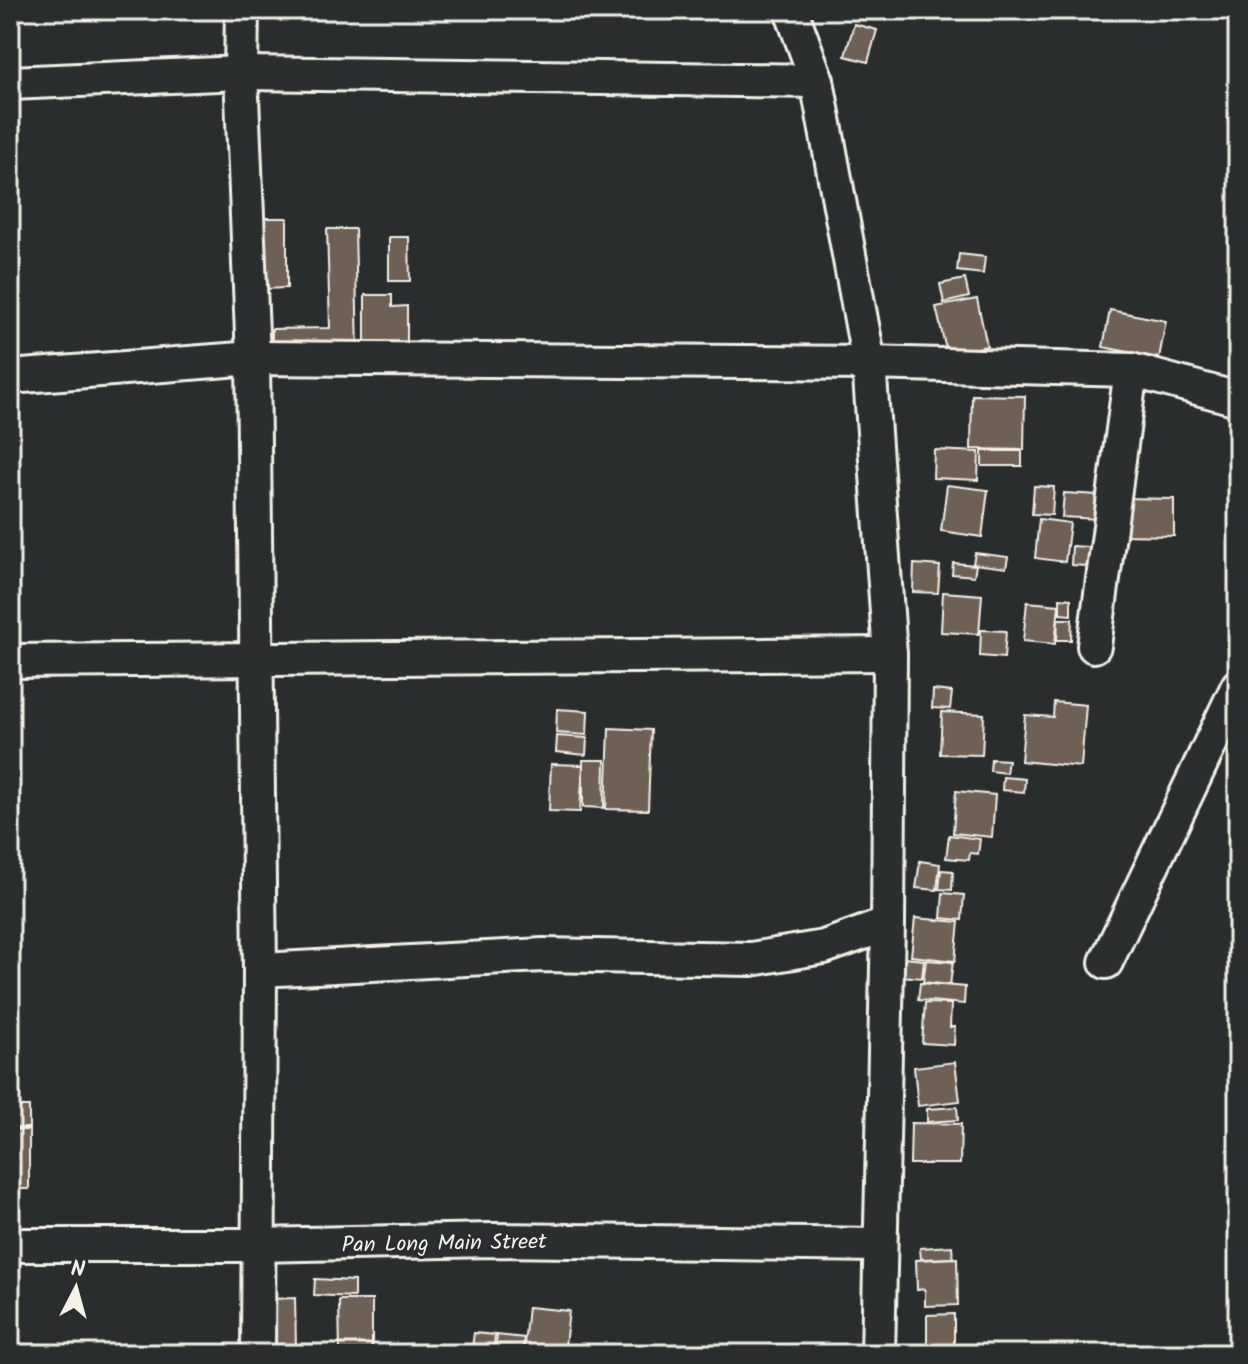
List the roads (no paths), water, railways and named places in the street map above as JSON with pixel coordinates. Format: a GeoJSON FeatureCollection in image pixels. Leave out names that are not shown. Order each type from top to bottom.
{"type":"FeatureCollection","features":[{"type":"Feature","properties":{"kind":"street"},"geometry":{"type":"LineString","coordinates":[[242,10],[241,73],[253,358],[260,970],[258,1354]]}},
{"type":"Feature","properties":{"kind":"street"},"geometry":{"type":"LineString","coordinates":[[791,10],[817,81],[869,363],[890,654],[888,924],[878,1354]]}},
{"type":"Feature","properties":{"kind":"street"},"geometry":{"type":"LineString","coordinates":[[10,83],[241,73],[817,81]]}},
{"type":"Feature","properties":{"kind":"street"},"geometry":{"type":"LineString","coordinates":[[10,377],[253,358],[869,363],[1131,370],[1238,399]]}},
{"type":"Feature","properties":{"kind":"street"},"geometry":{"type":"LineString","coordinates":[[1094,646],[1131,370]]}},
{"type":"Feature","properties":{"kind":"street"},"geometry":{"type":"LineString","coordinates":[[10,661],[890,654]]}},
{"type":"Feature","properties":{"kind":"street"},"geometry":{"type":"LineString","coordinates":[[1106,962],[1238,686]]}},
{"type":"Feature","properties":{"kind":"street"},"geometry":{"type":"LineString","coordinates":[[260,970],[543,955],[751,959],[824,947],[888,924]]}},
{"type":"Feature","properties":{"kind":"street","name":"Pan Long Main Street"},"geometry":{"type":"LineString","coordinates":[[10,1245],[258,1245],[477,1240],[879,1245]]}}]}
